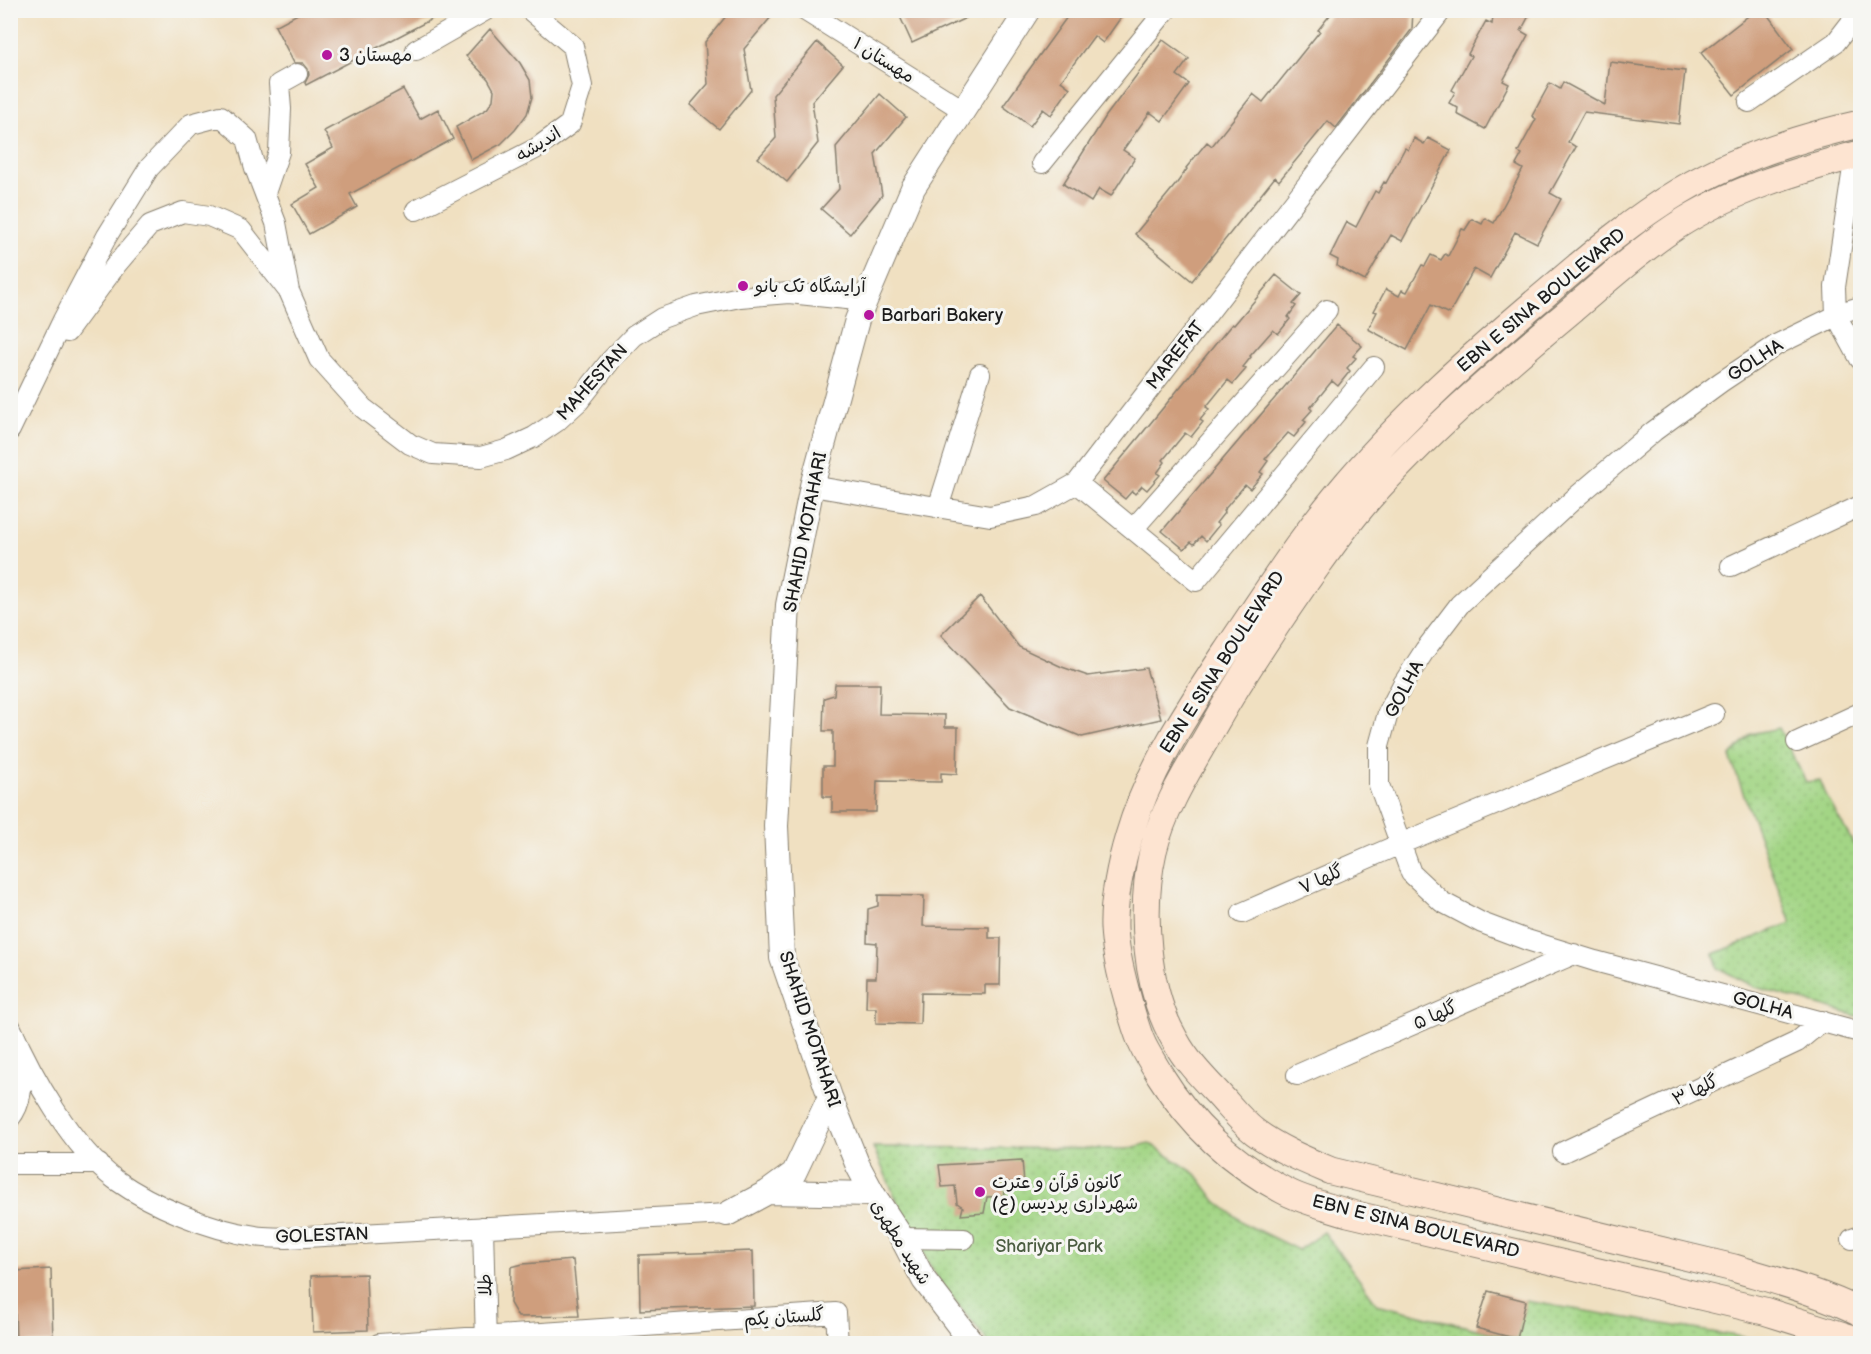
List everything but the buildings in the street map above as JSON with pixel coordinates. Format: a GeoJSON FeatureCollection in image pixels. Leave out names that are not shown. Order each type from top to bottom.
{"type":"FeatureCollection","features":[{"type":"Feature","properties":{"kind":"main road","name":"EBN E SINA BOULEVARD"},"geometry":{"type":"LineString","coordinates":[[1860,124],[1827,132],[1744,159],[1685,188],[1650,211],[1581,264],[1470,359],[1419,405],[1376,450],[1336,495],[1288,561],[1201,690],[1162,756],[1143,794],[1127,840],[1117,892],[1114,927],[1120,971],[1142,1044],[1174,1097],[1197,1126],[1229,1154],[1254,1173],[1286,1192],[1348,1213],[1764,1311],[1860,1343]]}},
{"type":"Feature","properties":{"kind":"main road","name":"EBN E SINA BOULEVARD"},"geometry":{"type":"LineString","coordinates":[[1858,154],[1780,177],[1730,195],[1676,226],[1632,258],[1516,357],[1430,433],[1397,467],[1337,538],[1284,614],[1227,702],[1167,809],[1153,852],[1146,926],[1156,989],[1174,1040],[1196,1071],[1255,1131],[1293,1155],[1331,1172],[1734,1268],[1840,1302],[1860,1312]]}},
{"type":"Feature","properties":{"kind":"street"},"geometry":{"type":"LineString","coordinates":[[416,50],[486,10]]}},
{"type":"Feature","properties":{"kind":"street","name":"اندیشه"},"geometry":{"type":"LineString","coordinates":[[416,210],[537,148],[570,124],[582,86],[573,46],[530,10]]}},
{"type":"Feature","properties":{"kind":"street","name":"مهستان ۱"},"geometry":{"type":"LineString","coordinates":[[804,10],[963,110]]}},
{"type":"Feature","properties":{"kind":"street","name":"SHAHID MOTAHARI"},"geometry":{"type":"LineString","coordinates":[[873,1194],[858,1166],[830,1098],[782,958],[776,826],[788,605],[812,486],[857,320],[913,188],[1028,10]]}},
{"type":"Feature","properties":{"kind":"street"},"geometry":{"type":"LineString","coordinates":[[1042,163],[1166,10]]}},
{"type":"Feature","properties":{"kind":"street","name":"MAREFAT"},"geometry":{"type":"LineString","coordinates":[[812,486],[990,516],[1036,506],[1077,483],[1442,10]]}},
{"type":"Feature","properties":{"kind":"street"},"geometry":{"type":"LineString","coordinates":[[1749,102],[1836,42],[1860,10]]}},
{"type":"Feature","properties":{"kind":"street"},"geometry":{"type":"LineString","coordinates":[[265,193],[279,152],[281,109],[279,84],[297,74]]}},
{"type":"Feature","properties":{"kind":"street"},"geometry":{"type":"LineString","coordinates":[[10,430],[107,236],[149,168],[192,124],[221,116],[247,139],[276,223],[289,291]]}},
{"type":"Feature","properties":{"kind":"street"},"geometry":{"type":"LineString","coordinates":[[1858,154],[1835,287],[1836,315],[1860,359]]}},
{"type":"Feature","properties":{"kind":"street"},"geometry":{"type":"LineString","coordinates":[[43,364],[116,266],[150,225],[183,212],[209,216],[240,230],[289,291]]}},
{"type":"Feature","properties":{"kind":"street","name":"MAHESTAN"},"geometry":{"type":"LineString","coordinates":[[289,291],[319,358],[363,408],[410,444],[433,454],[463,457],[481,457],[507,450],[556,422],[579,401],[611,360],[634,336],[662,318],[696,306],[740,297],[789,293],[866,300]]}},
{"type":"Feature","properties":{"kind":"street","name":"GOLHA"},"geometry":{"type":"LineString","coordinates":[[1860,307],[1836,315],[1778,344],[1654,431],[1575,498],[1460,604],[1425,650],[1403,684],[1389,713],[1379,746],[1378,785],[1411,873],[1442,902],[1482,923],[1574,954],[1860,1032]]}},
{"type":"Feature","properties":{"kind":"street"},"geometry":{"type":"LineString","coordinates":[[1133,529],[1327,310]]}},
{"type":"Feature","properties":{"kind":"street"},"geometry":{"type":"LineString","coordinates":[[1077,483],[1196,581],[1374,367]]}},
{"type":"Feature","properties":{"kind":"street"},"geometry":{"type":"LineString","coordinates":[[938,508],[980,374]]}},
{"type":"Feature","properties":{"kind":"street"},"geometry":{"type":"LineString","coordinates":[[1731,566],[1860,506]]}},
{"type":"Feature","properties":{"kind":"street"},"geometry":{"type":"LineString","coordinates":[[1797,742],[1860,713]]}},
{"type":"Feature","properties":{"kind":"street","name":"گلها ۷"},"geometry":{"type":"LineString","coordinates":[[1242,913],[1400,844],[1714,714]]}},
{"type":"Feature","properties":{"kind":"street","name":"گلها ۵"},"geometry":{"type":"LineString","coordinates":[[1297,1076],[1574,954]]}},
{"type":"Feature","properties":{"kind":"street","name":"گلها ۳"},"geometry":{"type":"LineString","coordinates":[[1563,1152],[1797,1042],[1822,1021]]}},
{"type":"Feature","properties":{"kind":"street","name":"GOLESTAN"},"geometry":{"type":"LineString","coordinates":[[10,1026],[45,1095],[86,1150],[114,1179],[148,1200],[224,1229],[255,1237],[287,1238],[727,1214]]}},
{"type":"Feature","properties":{"kind":"street"},"geometry":{"type":"LineString","coordinates":[[10,1118],[16,1111],[21,1096],[21,1050]]}},
{"type":"Feature","properties":{"kind":"street"},"geometry":{"type":"LineString","coordinates":[[727,1214],[768,1192],[794,1173],[830,1098]]}},
{"type":"Feature","properties":{"kind":"street"},"geometry":{"type":"LineString","coordinates":[[10,1164],[99,1164]]}},
{"type":"Feature","properties":{"kind":"street","name":"شهید مطهری"},"geometry":{"type":"LineString","coordinates":[[768,1192],[873,1194],[902,1238],[924,1280],[973,1344]]}},
{"type":"Feature","properties":{"kind":"street","name":"طلا"},"geometry":{"type":"LineString","coordinates":[[483,1227],[486,1340]]}},
{"type":"Feature","properties":{"kind":"street"},"geometry":{"type":"LineString","coordinates":[[902,1238],[964,1239]]}},
{"type":"Feature","properties":{"kind":"street","name":"گلستان یکم"},"geometry":{"type":"LineString","coordinates":[[486,1340],[836,1313],[838,1344]]}},
{"type":"Feature","properties":{"kind":"street"},"geometry":{"type":"LineString","coordinates":[[378,1344],[486,1340]]}},
{"type":"Feature","properties":{"kind":"green space"},"geometry":{"type":"Polygon","coordinates":[[[1779,728],[1806,782],[1820,780],[1827,797],[1860,855],[1860,1017],[1755,987],[1718,968],[1714,954],[1791,923],[1730,757],[1751,734],[1779,728]]]}},
{"type":"Feature","properties":{"kind":"green space","name":"Shariyar Park"},"geometry":{"type":"Polygon","coordinates":[[[1149,1143],[1196,1174],[1216,1201],[1245,1224],[1298,1250],[1324,1232],[1377,1304],[1516,1339],[1526,1301],[1778,1343],[989,1343],[937,1278],[902,1212],[873,1147],[1127,1149],[1149,1143]]]}},
{"type":"Feature","properties":{"kind":"place","name":"مهستان 3"},"geometry":{"type":"Point","coordinates":[327,55]}},
{"type":"Feature","properties":{"kind":"place","name":"آرایشگاه تک بانو"},"geometry":{"type":"Point","coordinates":[743,286]}},
{"type":"Feature","properties":{"kind":"place","name":"Barbari Bakery"},"geometry":{"type":"Point","coordinates":[869,315]}},
{"type":"Feature","properties":{"kind":"place","name":"کانون قرآن و عترت (ع) شهرداری پردیس"},"geometry":{"type":"Point","coordinates":[980,1192]}}]}
